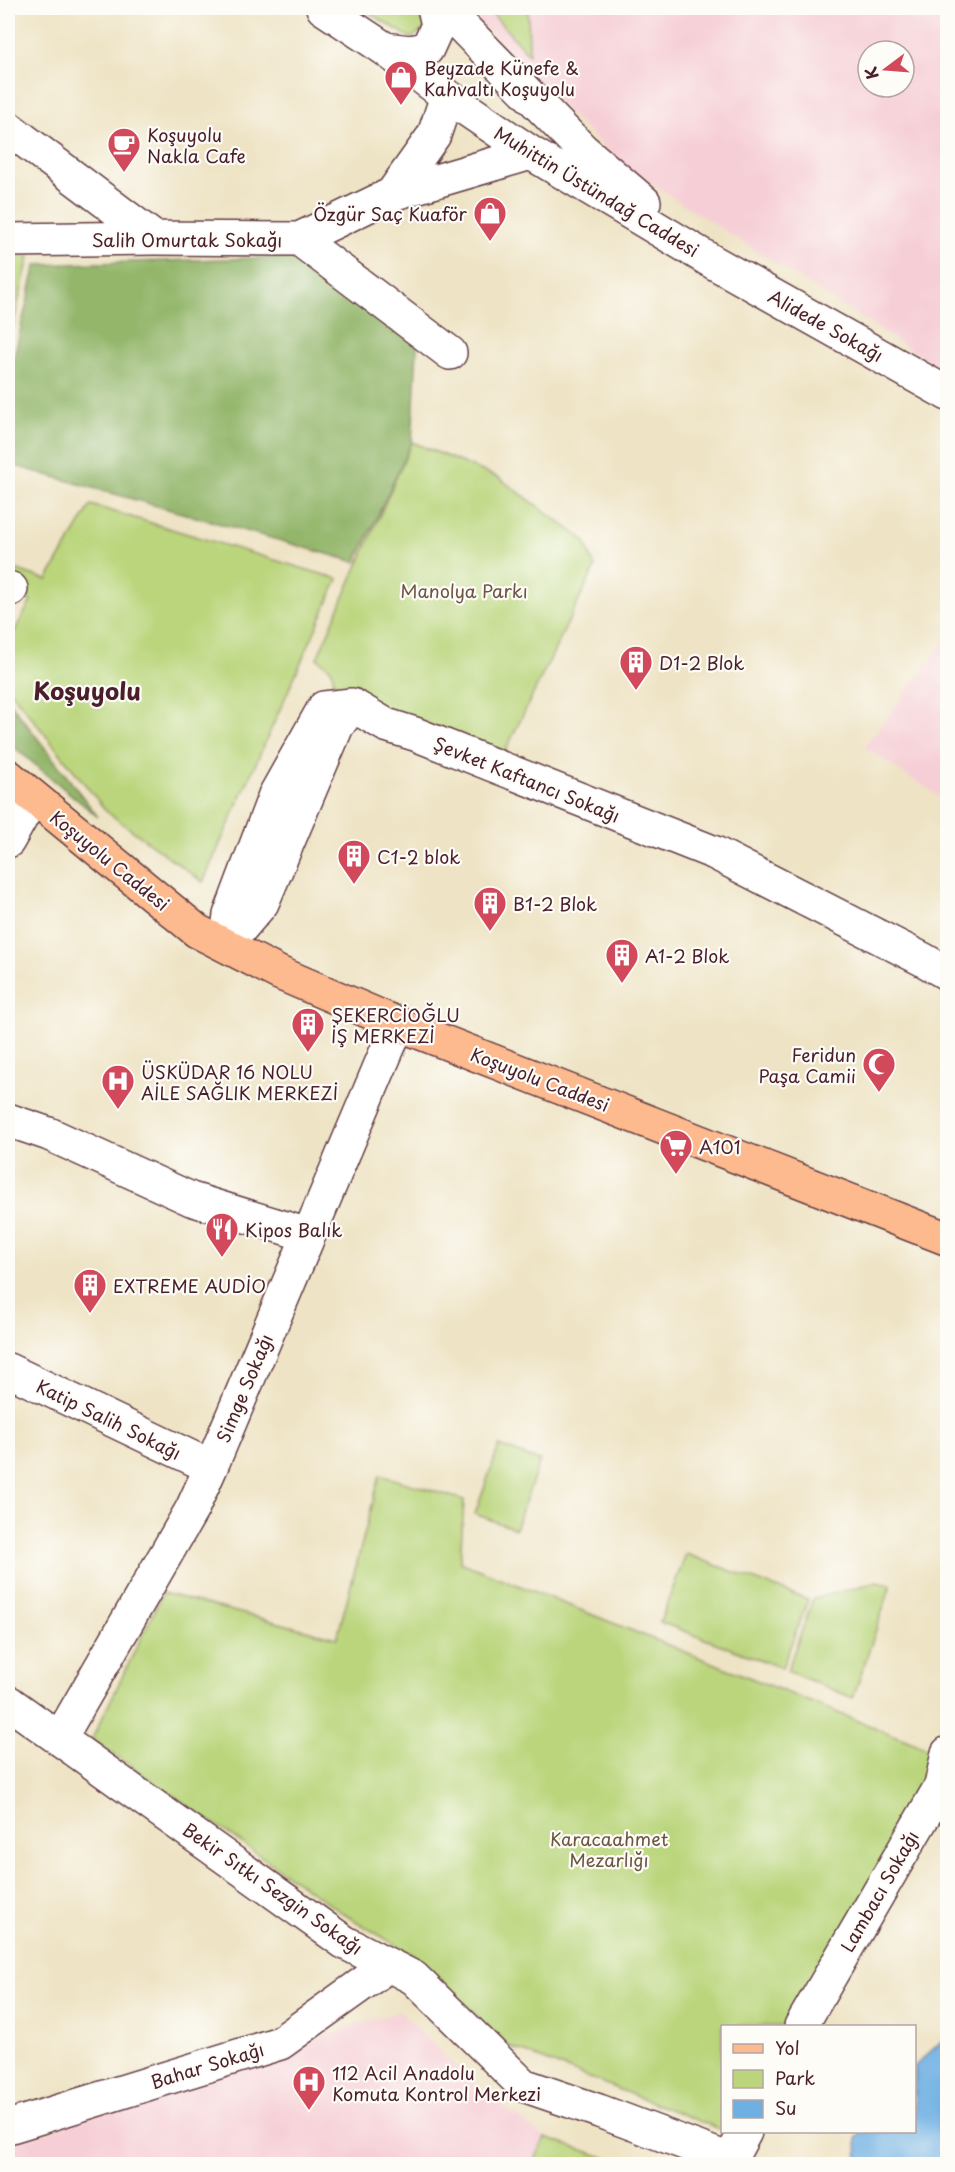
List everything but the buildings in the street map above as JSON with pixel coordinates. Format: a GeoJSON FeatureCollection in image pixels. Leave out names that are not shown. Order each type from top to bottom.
{"type":"FeatureCollection","features":[{"type":"Feature","properties":{"kind":"main road","name":"Koşuyolu Caddesi"},"geometry":{"type":"LineString","coordinates":[[8,777],[197,931],[279,973],[398,1024],[948,1239]]}},
{"type":"Feature","properties":{"kind":"street","name":"Muhittin Üstündağ Caddesi"},"geometry":{"type":"LineString","coordinates":[[323,8],[385,49],[447,96],[531,153],[714,262]]}},
{"type":"Feature","properties":{"kind":"street","name":"Muhittin Üstündağ Caddesi"},"geometry":{"type":"LineString","coordinates":[[385,49],[410,52],[427,49],[438,25],[434,8]]}},
{"type":"Feature","properties":{"kind":"street","name":"Muhittin Üstündağ Caddesi"},"geometry":{"type":"LineString","coordinates":[[444,8],[583,150],[714,262]]}},
{"type":"Feature","properties":{"kind":"street","name":"Salih Omurtak Sokağı"},"geometry":{"type":"LineString","coordinates":[[392,194],[434,135],[447,96]]}},
{"type":"Feature","properties":{"kind":"street"},"geometry":{"type":"LineString","coordinates":[[8,128],[154,238]]}},
{"type":"Feature","properties":{"kind":"street","name":"Salih Omurtak Sokağı"},"geometry":{"type":"LineString","coordinates":[[8,240],[299,239],[392,194],[531,153]]}},
{"type":"Feature","properties":{"kind":"street"},"geometry":{"type":"LineString","coordinates":[[299,239],[450,353]]}},
{"type":"Feature","properties":{"kind":"street","name":"Alidede Sokağı"},"geometry":{"type":"LineString","coordinates":[[714,262],[944,393]]}},
{"type":"Feature","properties":{"kind":"street","name":"Şevket Kaftancı Sokağı"},"geometry":{"type":"LineString","coordinates":[[226,945],[262,903],[337,726],[352,705],[386,725],[415,734],[715,854],[948,974]]}},
{"type":"Feature","properties":{"kind":"street"},"geometry":{"type":"LineString","coordinates":[[8,841],[32,798]]}},
{"type":"Feature","properties":{"kind":"street","name":"Simge Sokağı"},"geometry":{"type":"LineString","coordinates":[[60,1738],[192,1509],[398,1024]]}},
{"type":"Feature","properties":{"kind":"street"},"geometry":{"type":"LineString","coordinates":[[8,1120],[49,1134],[191,1199],[308,1235]]}},
{"type":"Feature","properties":{"kind":"street","name":"Katip Salih Sokağı"},"geometry":{"type":"LineString","coordinates":[[8,1370],[211,1467]]}},
{"type":"Feature","properties":{"kind":"street","name":"Bekir Sıtkı Sezgin Sokağı"},"geometry":{"type":"LineString","coordinates":[[8,1702],[344,1942],[414,1978],[523,2085],[599,2111],[738,2146]]}},
{"type":"Feature","properties":{"kind":"street","name":"Lambacı Sokağı"},"geometry":{"type":"LineString","coordinates":[[802,2025],[941,1786],[948,1753]]}},
{"type":"Feature","properties":{"kind":"street","name":"Bahar Sokağı"},"geometry":{"type":"LineString","coordinates":[[8,2127],[280,2043],[379,1972],[386,1964]]}},
{"type":"Feature","properties":{"kind":"shaded area"},"geometry":{"type":"Polygon","coordinates":[[[465,8],[947,8],[947,371],[619,163],[465,8]]]}},
{"type":"Feature","properties":{"kind":"shaded area"},"geometry":{"type":"Polygon","coordinates":[[[947,639],[947,802],[864,747],[947,639]]]}},
{"type":"Feature","properties":{"kind":"shaded area","name":"112 Acil Anadolu Komuta Kontrol Merkezi"},"geometry":{"type":"Polygon","coordinates":[[[399,2011],[474,2084],[545,2138],[533,2164],[8,2164],[8,2145],[399,2011]]]}},
{"type":"Feature","properties":{"kind":"green space"},"geometry":{"type":"Polygon","coordinates":[[[361,8],[423,8],[426,28],[411,38],[361,8]]]}},
{"type":"Feature","properties":{"kind":"green space"},"geometry":{"type":"Polygon","coordinates":[[[487,8],[528,8],[529,55],[487,8]]]}},
{"type":"Feature","properties":{"kind":"green space"},"geometry":{"type":"Polygon","coordinates":[[[323,256],[419,311],[412,442],[356,562],[8,464],[8,381],[36,265],[323,256]]]}},
{"type":"Feature","properties":{"kind":"green space"},"geometry":{"type":"Polygon","coordinates":[[[8,257],[29,257],[8,346],[8,257]]]}},
{"type":"Feature","properties":{"kind":"green space","name":"Manolya Parkı"},"geometry":{"type":"Polygon","coordinates":[[[412,442],[499,478],[584,540],[595,567],[499,764],[386,711],[335,690],[332,670],[317,658],[412,442]]]}},
{"type":"Feature","properties":{"kind":"green space"},"geometry":{"type":"Polygon","coordinates":[[[91,505],[338,579],[203,882],[107,812],[8,688],[8,643],[31,601],[8,586],[9,567],[47,580],[91,505]]]}},
{"type":"Feature","properties":{"kind":"green space"},"geometry":{"type":"Polygon","coordinates":[[[8,700],[98,817],[8,742],[8,700]]]}},
{"type":"Feature","properties":{"kind":"green space"},"geometry":{"type":"Polygon","coordinates":[[[499,1446],[540,1461],[515,1529],[475,1514],[499,1446]]]}},
{"type":"Feature","properties":{"kind":"green space","name":"Karacaahmet Mezarlığı"},"geometry":{"type":"Polygon","coordinates":[[[380,1475],[464,1500],[460,1562],[931,1750],[917,1796],[793,2025],[721,2025],[721,2130],[508,2046],[421,1960],[344,1914],[92,1739],[163,1593],[337,1638],[380,1475]]]}},
{"type":"Feature","properties":{"kind":"green space"},"geometry":{"type":"Polygon","coordinates":[[[686,1554],[808,1600],[782,1668],[660,1622],[686,1554]]]}},
{"type":"Feature","properties":{"kind":"green space"},"geometry":{"type":"Polygon","coordinates":[[[876,1582],[891,1585],[853,1698],[787,1671],[813,1599],[876,1582]]]}},
{"type":"Feature","properties":{"kind":"green space"},"geometry":{"type":"Polygon","coordinates":[[[545,2138],[626,2164],[533,2164],[545,2138]]]}},
{"type":"Feature","properties":{"kind":"water"},"geometry":{"type":"Polygon","coordinates":[[[947,2036],[947,2164],[858,2164],[857,2138],[861,2133],[916,2133],[916,2065],[947,2036]]]}},
{"type":"Feature","properties":{"kind":"place","name":"Beyzade Künefe & Kahvaltı Koşuyolu"},"geometry":{"type":"Point","coordinates":[401,106]}},
{"type":"Feature","properties":{"kind":"place","name":"Koşuyolu Nakla Cafe"},"geometry":{"type":"Point","coordinates":[124,173]}},
{"type":"Feature","properties":{"kind":"place","name":"Özgür Saç Kuaför"},"geometry":{"type":"Point","coordinates":[490,242]}},
{"type":"Feature","properties":{"kind":"place","name":"D1-2 Blok"},"geometry":{"type":"Point","coordinates":[636,691]}},
{"type":"Feature","properties":{"kind":"place","name":"C1-2 blok"},"geometry":{"type":"Point","coordinates":[354,885]}},
{"type":"Feature","properties":{"kind":"place","name":"B1-2 Blok"},"geometry":{"type":"Point","coordinates":[490,932]}},
{"type":"Feature","properties":{"kind":"place","name":"A1-2 Blok"},"geometry":{"type":"Point","coordinates":[622,984]}},
{"type":"Feature","properties":{"kind":"place","name":"ŞEKERCİOĞLU İŞ MERKEZİ"},"geometry":{"type":"Point","coordinates":[308,1053]}},
{"type":"Feature","properties":{"kind":"place","name":"Feridun Paşa Camii"},"geometry":{"type":"Point","coordinates":[879,1093]}},
{"type":"Feature","properties":{"kind":"place","name":"ÜSKÜDAR 16 NOLU AİLE SAĞLIK MERKEZİ"},"geometry":{"type":"Point","coordinates":[118,1110]}},
{"type":"Feature","properties":{"kind":"place","name":"A101"},"geometry":{"type":"Point","coordinates":[676,1175]}},
{"type":"Feature","properties":{"kind":"place","name":"Kipos Balık"},"geometry":{"type":"Point","coordinates":[222,1258]}},
{"type":"Feature","properties":{"kind":"place","name":"EXTREME AUDİO"},"geometry":{"type":"Point","coordinates":[90,1314]}},
{"type":"Feature","properties":{"kind":"place","name":"112 Acil Anadolu Komuta Kontrol Merkezi"},"geometry":{"type":"Point","coordinates":[309,2111]}},
{"type":"Feature","properties":{"kind":"district","name":"Koşuyolu"},"geometry":{"type":"Point","coordinates":[87,690]}}]}
